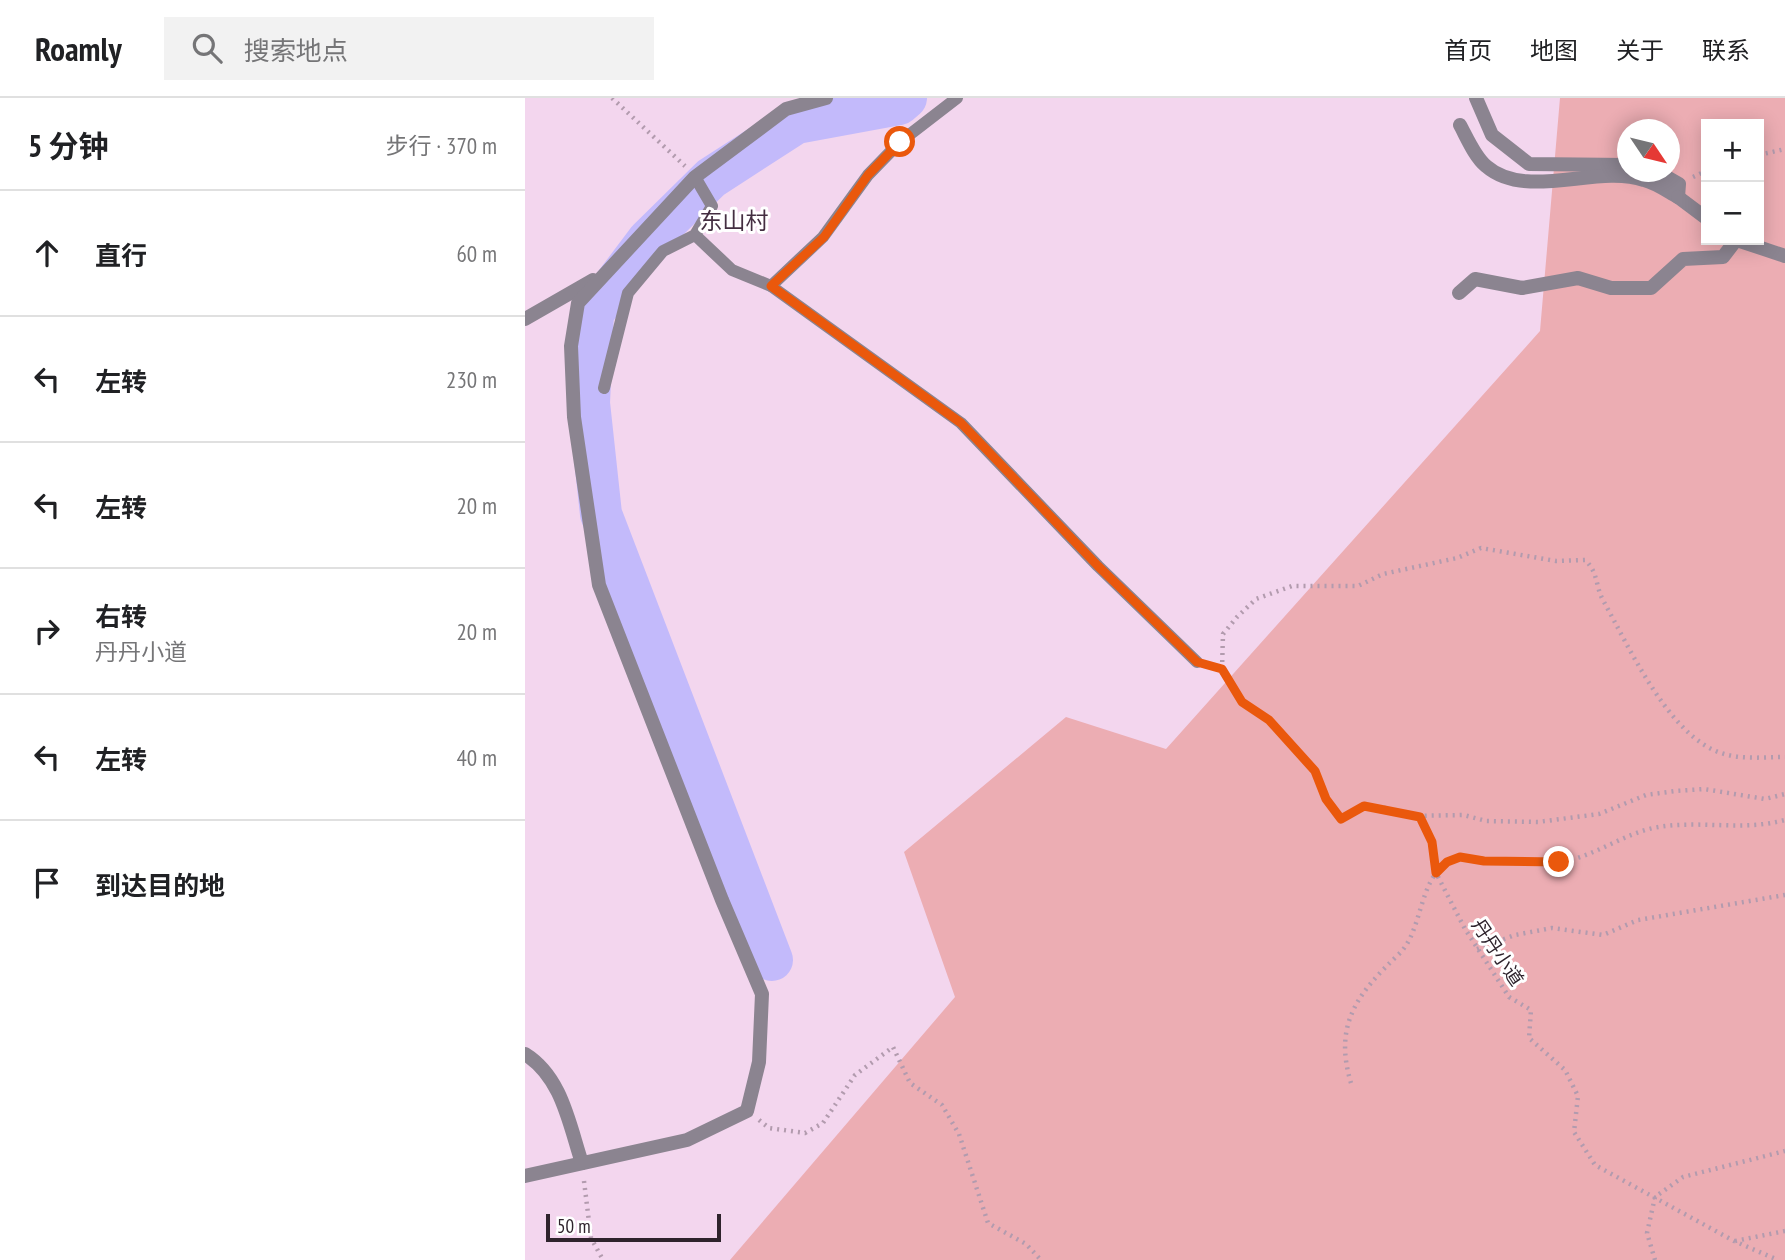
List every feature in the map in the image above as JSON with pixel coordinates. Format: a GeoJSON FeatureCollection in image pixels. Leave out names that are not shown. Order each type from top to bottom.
{"type":"FeatureCollection","features":[{"type":"Feature","properties":{"kind":"street"},"geometry":{"type":"LineString","coordinates":[[525,1176],[687,1140],[747,1111],[759,1062],[762,994],[722,900],[599,584],[574,417],[571,346],[578,303],[696,177],[786,109],[826,98]]}},
{"type":"Feature","properties":{"kind":"street"},"geometry":{"type":"LineString","coordinates":[[1476,98],[1492,135],[1529,164],[1617,165]]}},
{"type":"Feature","properties":{"kind":"street"},"geometry":{"type":"LineString","coordinates":[[1459,125],[1484,165],[1498,175],[1523,182],[1608,176],[1643,179],[1678,197],[1701,214]]}},
{"type":"Feature","properties":{"kind":"street"},"geometry":{"type":"LineString","coordinates":[[1676,182],[1679,184],[1678,197]]}},
{"type":"Feature","properties":{"kind":"street"},"geometry":{"type":"LineString","coordinates":[[1459,293],[1475,279],[1522,288],[1578,278],[1611,288],[1651,288],[1683,259],[1723,257],[1732,245]]}},
{"type":"Feature","properties":{"kind":"street"},"geometry":{"type":"LineString","coordinates":[[1751,245],[1785,256]]}},
{"type":"Feature","properties":{"kind":"street"},"geometry":{"type":"LineString","coordinates":[[525,319],[607,272]]}},
{"type":"Feature","properties":{"kind":"street"},"geometry":{"type":"LineString","coordinates":[[525,1054],[537,1062],[556,1084],[582,1163]]}},
{"type":"Feature","properties":{"kind":"lane"},"geometry":{"type":"LineString","coordinates":[[771,286],[824,237],[868,175],[900,142],[957,98]]}},
{"type":"Feature","properties":{"kind":"lane"},"geometry":{"type":"LineString","coordinates":[[604,388],[628,293],[663,251],[695,235],[712,206],[696,177]]}},
{"type":"Feature","properties":{"kind":"lane"},"geometry":{"type":"LineString","coordinates":[[695,235],[732,270],[771,286],[961,423],[1098,566],[1197,662]]}},
{"type":"Feature","properties":{"kind":"path"},"geometry":{"type":"LineString","coordinates":[[612,98],[696,177]]}},
{"type":"Feature","properties":{"kind":"path"},"geometry":{"type":"LineString","coordinates":[[1764,154],[1785,149]]}},
{"type":"Feature","properties":{"kind":"path"},"geometry":{"type":"LineString","coordinates":[[1785,757],[1746,758],[1719,752],[1687,730],[1653,691],[1601,597],[1595,569],[1585,560],[1556,561],[1481,548],[1457,558],[1383,574],[1358,586],[1292,586],[1256,599],[1223,634],[1222,669],[1242,702],[1269,720],[1315,771],[1326,799],[1341,819],[1364,806],[1420,817],[1464,815],[1486,821],[1538,822],[1599,814],[1646,795],[1675,791],[1704,789],[1765,799],[1785,794]]}},
{"type":"Feature","properties":{"kind":"path"},"geometry":{"type":"LineString","coordinates":[[1197,662],[1222,669]]}},
{"type":"Feature","properties":{"kind":"path","name":"丹丹小道"},"geometry":{"type":"LineString","coordinates":[[1420,817],[1432,842],[1436,873],[1476,949],[1509,997],[1531,1010],[1529,1038],[1565,1070],[1578,1096],[1574,1132],[1595,1165],[1734,1241],[1778,1260]]}},
{"type":"Feature","properties":{"kind":"path"},"geometry":{"type":"LineString","coordinates":[[1351,1083],[1345,1064],[1347,1026],[1360,993],[1405,948],[1436,873],[1447,862],[1460,857],[1484,861],[1559,862],[1651,828],[1686,823],[1759,827],[1785,820]]}},
{"type":"Feature","properties":{"kind":"path"},"geometry":{"type":"LineString","coordinates":[[1476,949],[1515,935],[1552,928],[1603,935],[1638,920],[1785,895]]}},
{"type":"Feature","properties":{"kind":"path"},"geometry":{"type":"LineString","coordinates":[[747,1111],[769,1128],[805,1133],[823,1123],[855,1074],[893,1047],[911,1083],[942,1105],[959,1134],[988,1223],[1026,1244],[1041,1260]]}},
{"type":"Feature","properties":{"kind":"path"},"geometry":{"type":"LineString","coordinates":[[1655,1260],[1647,1233],[1655,1197],[1683,1177],[1785,1151]]}},
{"type":"Feature","properties":{"kind":"path"},"geometry":{"type":"LineString","coordinates":[[582,1163],[591,1238],[603,1260]]}},
{"type":"Feature","properties":{"kind":"path"},"geometry":{"type":"LineString","coordinates":[[1734,1241],[1785,1231]]}},
{"type":"Feature","properties":{"kind":"shaded area"},"geometry":{"type":"Polygon","coordinates":[[[1560,98],[1785,98],[1785,1260],[730,1260],[955,997],[904,852],[1066,717],[1166,749],[1540,331],[1560,98]]]}},
{"type":"Feature","properties":{"kind":"waterway"},"geometry":{"type":"LineString","coordinates":[[772,960],[601,514],[589,403],[593,313],[648,240],[711,178],[796,123],[899,104],[906,98]]}},
{"type":"Feature","properties":{"kind":"district","name":"东山村"},"geometry":{"type":"Point","coordinates":[734,221]}},
{"type":"Feature","properties":{"kind":"route"},"geometry":{"type":"LineString","coordinates":[[900,142],[868,175],[824,237],[771,286],[961,423],[1023,484],[1098,566],[1197,662],[1222,669],[1242,702],[1269,720],[1285,741],[1315,771],[1326,799],[1341,819],[1364,806],[1387,808],[1420,817],[1432,842],[1436,873],[1447,862],[1460,857],[1484,861],[1559,862]]}}]}
